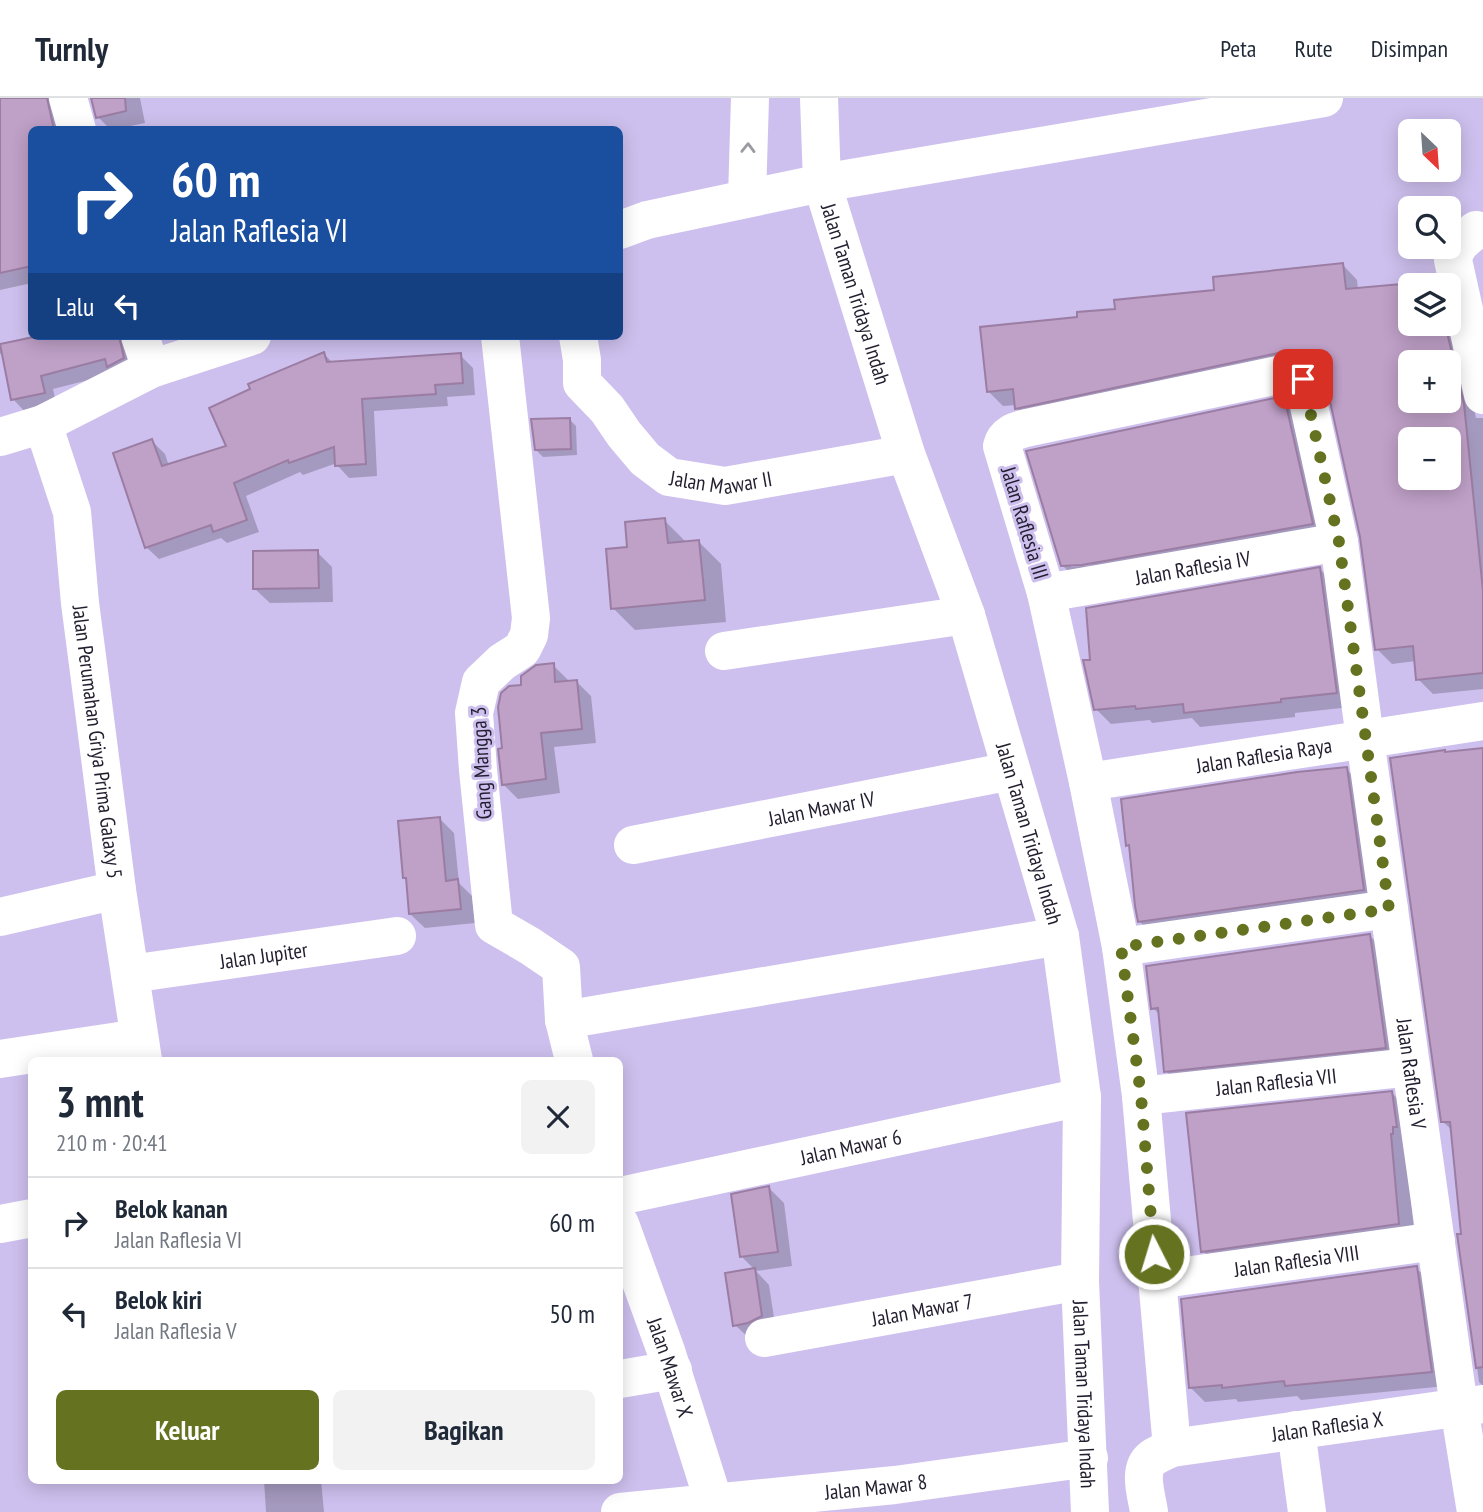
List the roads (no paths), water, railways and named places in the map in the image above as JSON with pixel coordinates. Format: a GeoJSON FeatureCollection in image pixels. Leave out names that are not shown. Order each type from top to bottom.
{"type":"FeatureCollection","features":[{"type":"Feature","properties":{"kind":"street"},"geometry":{"type":"LineString","coordinates":[[68,98],[75,126]]}},
{"type":"Feature","properties":{"kind":"street"},"geometry":{"type":"LineString","coordinates":[[747,198],[750,98]]}},
{"type":"Feature","properties":{"kind":"street","name":"Jalan Taman Tridaya Indah"},"geometry":{"type":"LineString","coordinates":[[819,98],[822,183],[906,454],[966,615],[1060,936],[1082,1097],[1080,1281],[1090,1512]]}},
{"type":"Feature","properties":{"kind":"street"},"geometry":{"type":"LineString","coordinates":[[623,229],[647,220],[822,183],[1324,98]]}},
{"type":"Feature","properties":{"kind":"street"},"geometry":{"type":"LineString","coordinates":[[1476,230],[1458,244],[1453,260],[1483,396]]}},
{"type":"Feature","properties":{"kind":"street"},"geometry":{"type":"LineString","coordinates":[[0,437],[43,424],[146,353],[227,340]]}},
{"type":"Feature","properties":{"kind":"street","name":"Gang Mangga 3"},"geometry":{"type":"LineString","coordinates":[[500,340],[531,618],[529,635],[522,649],[502,662],[481,682],[474,713],[478,770],[494,925],[561,967],[564,1020]]}},
{"type":"Feature","properties":{"kind":"street","name":"Jalan Mawar II"},"geometry":{"type":"LineString","coordinates":[[579,340],[582,383],[607,409],[645,459],[669,477],[725,486],[906,454]]}},
{"type":"Feature","properties":{"kind":"street","name":"Jalan Raflesia III"},"geometry":{"type":"LineString","coordinates":[[1172,1448],[1141,1096],[1121,947],[1046,593],[1002,446],[1004,439],[1026,428],[1294,371],[1300,372]]}},
{"type":"Feature","properties":{"kind":"street","name":"Jalan Raflesia V"},"geometry":{"type":"LineString","coordinates":[[1300,372],[1339,542],[1436,1241],[1471,1406],[1476,1512]]}},
{"type":"Feature","properties":{"kind":"street","name":"Jalan Perumahan Griya Prima Galaxy 5"},"geometry":{"type":"LineString","coordinates":[[43,424],[72,512],[80,603],[117,890],[141,1049]]}},
{"type":"Feature","properties":{"kind":"street","name":"Jalan Raflesia IV"},"geometry":{"type":"LineString","coordinates":[[1046,593],[1339,542]]}},
{"type":"Feature","properties":{"kind":"street"},"geometry":{"type":"LineString","coordinates":[[724,651],[966,615]]}},
{"type":"Feature","properties":{"kind":"street","name":"Jalan Raflesia Raya"},"geometry":{"type":"LineString","coordinates":[[1088,782],[1483,721]]}},
{"type":"Feature","properties":{"kind":"street","name":"Jalan Mawar IV"},"geometry":{"type":"LineString","coordinates":[[633,845],[1011,771]]}},
{"type":"Feature","properties":{"kind":"street"},"geometry":{"type":"LineString","coordinates":[[0,917],[117,890]]}},
{"type":"Feature","properties":{"kind":"street"},"geometry":{"type":"LineString","coordinates":[[1121,947],[1389,909]]}},
{"type":"Feature","properties":{"kind":"street","name":"Jalan Jupiter"},"geometry":{"type":"LineString","coordinates":[[130,974],[397,936]]}},
{"type":"Feature","properties":{"kind":"street"},"geometry":{"type":"LineString","coordinates":[[573,1057],[564,1020],[1060,936]]}},
{"type":"Feature","properties":{"kind":"street"},"geometry":{"type":"LineString","coordinates":[[28,1057],[141,1049]]}},
{"type":"Feature","properties":{"kind":"street"},"geometry":{"type":"LineString","coordinates":[[0,1059],[28,1057]]}},
{"type":"Feature","properties":{"kind":"street","name":"Jalan Raflesia VII"},"geometry":{"type":"LineString","coordinates":[[1141,1096],[1411,1067]]}},
{"type":"Feature","properties":{"kind":"street","name":"Jalan Mawar 6"},"geometry":{"type":"LineString","coordinates":[[623,1195],[1082,1097]]}},
{"type":"Feature","properties":{"kind":"street"},"geometry":{"type":"LineString","coordinates":[[0,1224],[28,1219]]}},
{"type":"Feature","properties":{"kind":"street","name":"Jalan Mawar X"},"geometry":{"type":"LineString","coordinates":[[623,1232],[673,1370],[716,1507]]}},
{"type":"Feature","properties":{"kind":"street","name":"Jalan Raflesia VIII"},"geometry":{"type":"LineString","coordinates":[[1156,1280],[1436,1241]]}},
{"type":"Feature","properties":{"kind":"street","name":"Jalan Mawar 7"},"geometry":{"type":"LineString","coordinates":[[764,1338],[1080,1281]]}},
{"type":"Feature","properties":{"kind":"street"},"geometry":{"type":"LineString","coordinates":[[623,1378],[673,1370]]}},
{"type":"Feature","properties":{"kind":"street","name":"Jalan Raflesia X"},"geometry":{"type":"LineString","coordinates":[[1172,1448],[1471,1406]]}},
{"type":"Feature","properties":{"kind":"street"},"geometry":{"type":"LineString","coordinates":[[1296,1430],[1307,1512]]}},
{"type":"Feature","properties":{"kind":"street"},"geometry":{"type":"LineString","coordinates":[[1149,1512],[1143,1471],[1154,1456],[1172,1448]]}},
{"type":"Feature","properties":{"kind":"street","name":"Jalan Mawar 8"},"geometry":{"type":"LineString","coordinates":[[621,1512],[897,1499],[1089,1458]]}}]}
